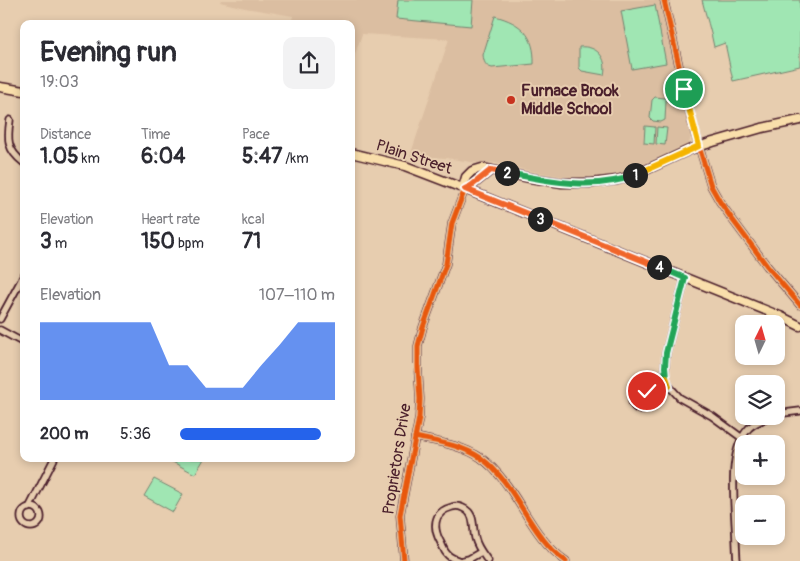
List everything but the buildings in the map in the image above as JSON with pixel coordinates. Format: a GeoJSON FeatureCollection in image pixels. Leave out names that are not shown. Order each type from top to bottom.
{"type":"FeatureCollection","features":[{"type":"Feature","properties":{"kind":"main road"},"geometry":{"type":"LineString","coordinates":[[0,87],[20,91]]}},
{"type":"Feature","properties":{"kind":"main road"},"geometry":{"type":"LineString","coordinates":[[465,189],[465,181],[472,170],[482,168],[554,182],[603,182],[630,176],[699,146],[762,128],[800,120]]}},
{"type":"Feature","properties":{"kind":"main road","name":"Plain Street"},"geometry":{"type":"LineString","coordinates":[[355,154],[404,166],[465,189],[780,316],[800,326]]}},
{"type":"Feature","properties":{"kind":"street"},"geometry":{"type":"LineString","coordinates":[[664,0],[686,98],[709,180],[720,202],[757,253],[800,305]]}},
{"type":"Feature","properties":{"kind":"street"},"geometry":{"type":"LineString","coordinates":[[10,120],[10,149],[20,159]]}},
{"type":"Feature","properties":{"kind":"street","name":"Proprietors Drive"},"geometry":{"type":"LineString","coordinates":[[404,561],[400,515],[420,409],[418,355],[420,337],[446,264],[452,223],[465,189]]}},
{"type":"Feature","properties":{"kind":"street"},"geometry":{"type":"LineString","coordinates":[[685,278],[665,360],[665,373],[669,386],[680,398],[712,416],[738,435]]}},
{"type":"Feature","properties":{"kind":"street"},"geometry":{"type":"LineString","coordinates":[[0,319],[20,282]]}},
{"type":"Feature","properties":{"kind":"street"},"geometry":{"type":"LineString","coordinates":[[0,330],[20,341]]}},
{"type":"Feature","properties":{"kind":"street"},"geometry":{"type":"LineString","coordinates":[[650,394],[669,386]]}},
{"type":"Feature","properties":{"kind":"street"},"geometry":{"type":"LineString","coordinates":[[785,413],[800,411]]}},
{"type":"Feature","properties":{"kind":"street"},"geometry":{"type":"LineString","coordinates":[[744,435],[753,425]]}},
{"type":"Feature","properties":{"kind":"street"},"geometry":{"type":"LineString","coordinates":[[415,437],[459,448],[475,455],[488,464],[503,480],[545,543],[566,561]]}},
{"type":"Feature","properties":{"kind":"street"},"geometry":{"type":"LineString","coordinates":[[29,508],[52,462]]}},
{"type":"Feature","properties":{"kind":"street"},"geometry":{"type":"LineString","coordinates":[[735,464],[734,493],[737,561]]}},
{"type":"Feature","properties":{"kind":"street"},"geometry":{"type":"LineString","coordinates":[[482,552],[470,559],[460,561],[447,554],[435,529],[439,514],[445,509],[455,506],[463,508],[472,515],[475,538],[488,561]]}},
{"type":"Feature","properties":{"kind":"shaded area"},"geometry":{"type":"Polygon","coordinates":[[[221,0],[659,0],[691,135],[689,144],[625,173],[585,178],[568,178],[494,163],[410,156],[449,39],[362,34],[355,54],[355,20],[292,20],[293,16],[220,2],[221,0]]]}},
{"type":"Feature","properties":{"kind":"green space"},"geometry":{"type":"Polygon","coordinates":[[[398,0],[473,0],[471,26],[396,19],[398,0]]]}},
{"type":"Feature","properties":{"kind":"green space"},"geometry":{"type":"Polygon","coordinates":[[[702,0],[800,0],[800,66],[733,81],[725,43],[714,47],[702,0]]]}},
{"type":"Feature","properties":{"kind":"green space"},"geometry":{"type":"Polygon","coordinates":[[[655,5],[666,63],[632,69],[621,11],[655,5]]]}},
{"type":"Feature","properties":{"kind":"green space"},"geometry":{"type":"Polygon","coordinates":[[[495,16],[512,22],[525,32],[532,45],[534,64],[492,68],[486,65],[483,55],[495,16]]]}},
{"type":"Feature","properties":{"kind":"green space"},"geometry":{"type":"Polygon","coordinates":[[[579,47],[591,48],[600,54],[604,63],[604,75],[582,71],[579,68],[579,47]]]}},
{"type":"Feature","properties":{"kind":"green space"},"geometry":{"type":"Polygon","coordinates":[[[655,97],[665,98],[666,101],[665,120],[661,122],[653,121],[650,118],[652,100],[655,97]]]}},
{"type":"Feature","properties":{"kind":"green space"},"geometry":{"type":"Polygon","coordinates":[[[645,126],[655,127],[654,144],[644,143],[645,126]]]}},
{"type":"Feature","properties":{"kind":"green space"},"geometry":{"type":"Polygon","coordinates":[[[657,127],[667,128],[665,145],[656,144],[657,127]]]}},
{"type":"Feature","properties":{"kind":"green space"},"geometry":{"type":"Polygon","coordinates":[[[173,462],[202,462],[195,474],[173,462]]]}},
{"type":"Feature","properties":{"kind":"green space"},"geometry":{"type":"Polygon","coordinates":[[[154,479],[183,494],[173,512],[144,496],[154,479]]]}},
{"type":"Feature","properties":{"kind":"cycle path"},"geometry":{"type":"LineString","coordinates":[[664,0],[693,127],[711,186],[720,202],[767,266],[800,305]]}},
{"type":"Feature","properties":{"kind":"cycle path"},"geometry":{"type":"LineString","coordinates":[[404,561],[400,515],[419,418],[418,346],[446,264],[452,223],[465,189]]}},
{"type":"Feature","properties":{"kind":"cycle path"},"geometry":{"type":"LineString","coordinates":[[415,437],[458,447],[481,458],[505,482],[542,538],[566,561]]}},
{"type":"Feature","properties":{"kind":"place","name":"Furnace Brook Middle School"},"geometry":{"type":"Point","coordinates":[511,100]}},
{"type":"Feature","properties":{"kind":"route"},"geometry":{"type":"LineString","coordinates":[[647,391],[650,394],[669,386],[665,373],[666,353],[685,278],[465,189],[491,170],[562,183],[591,183],[623,179],[699,146],[684,89]]}}]}
